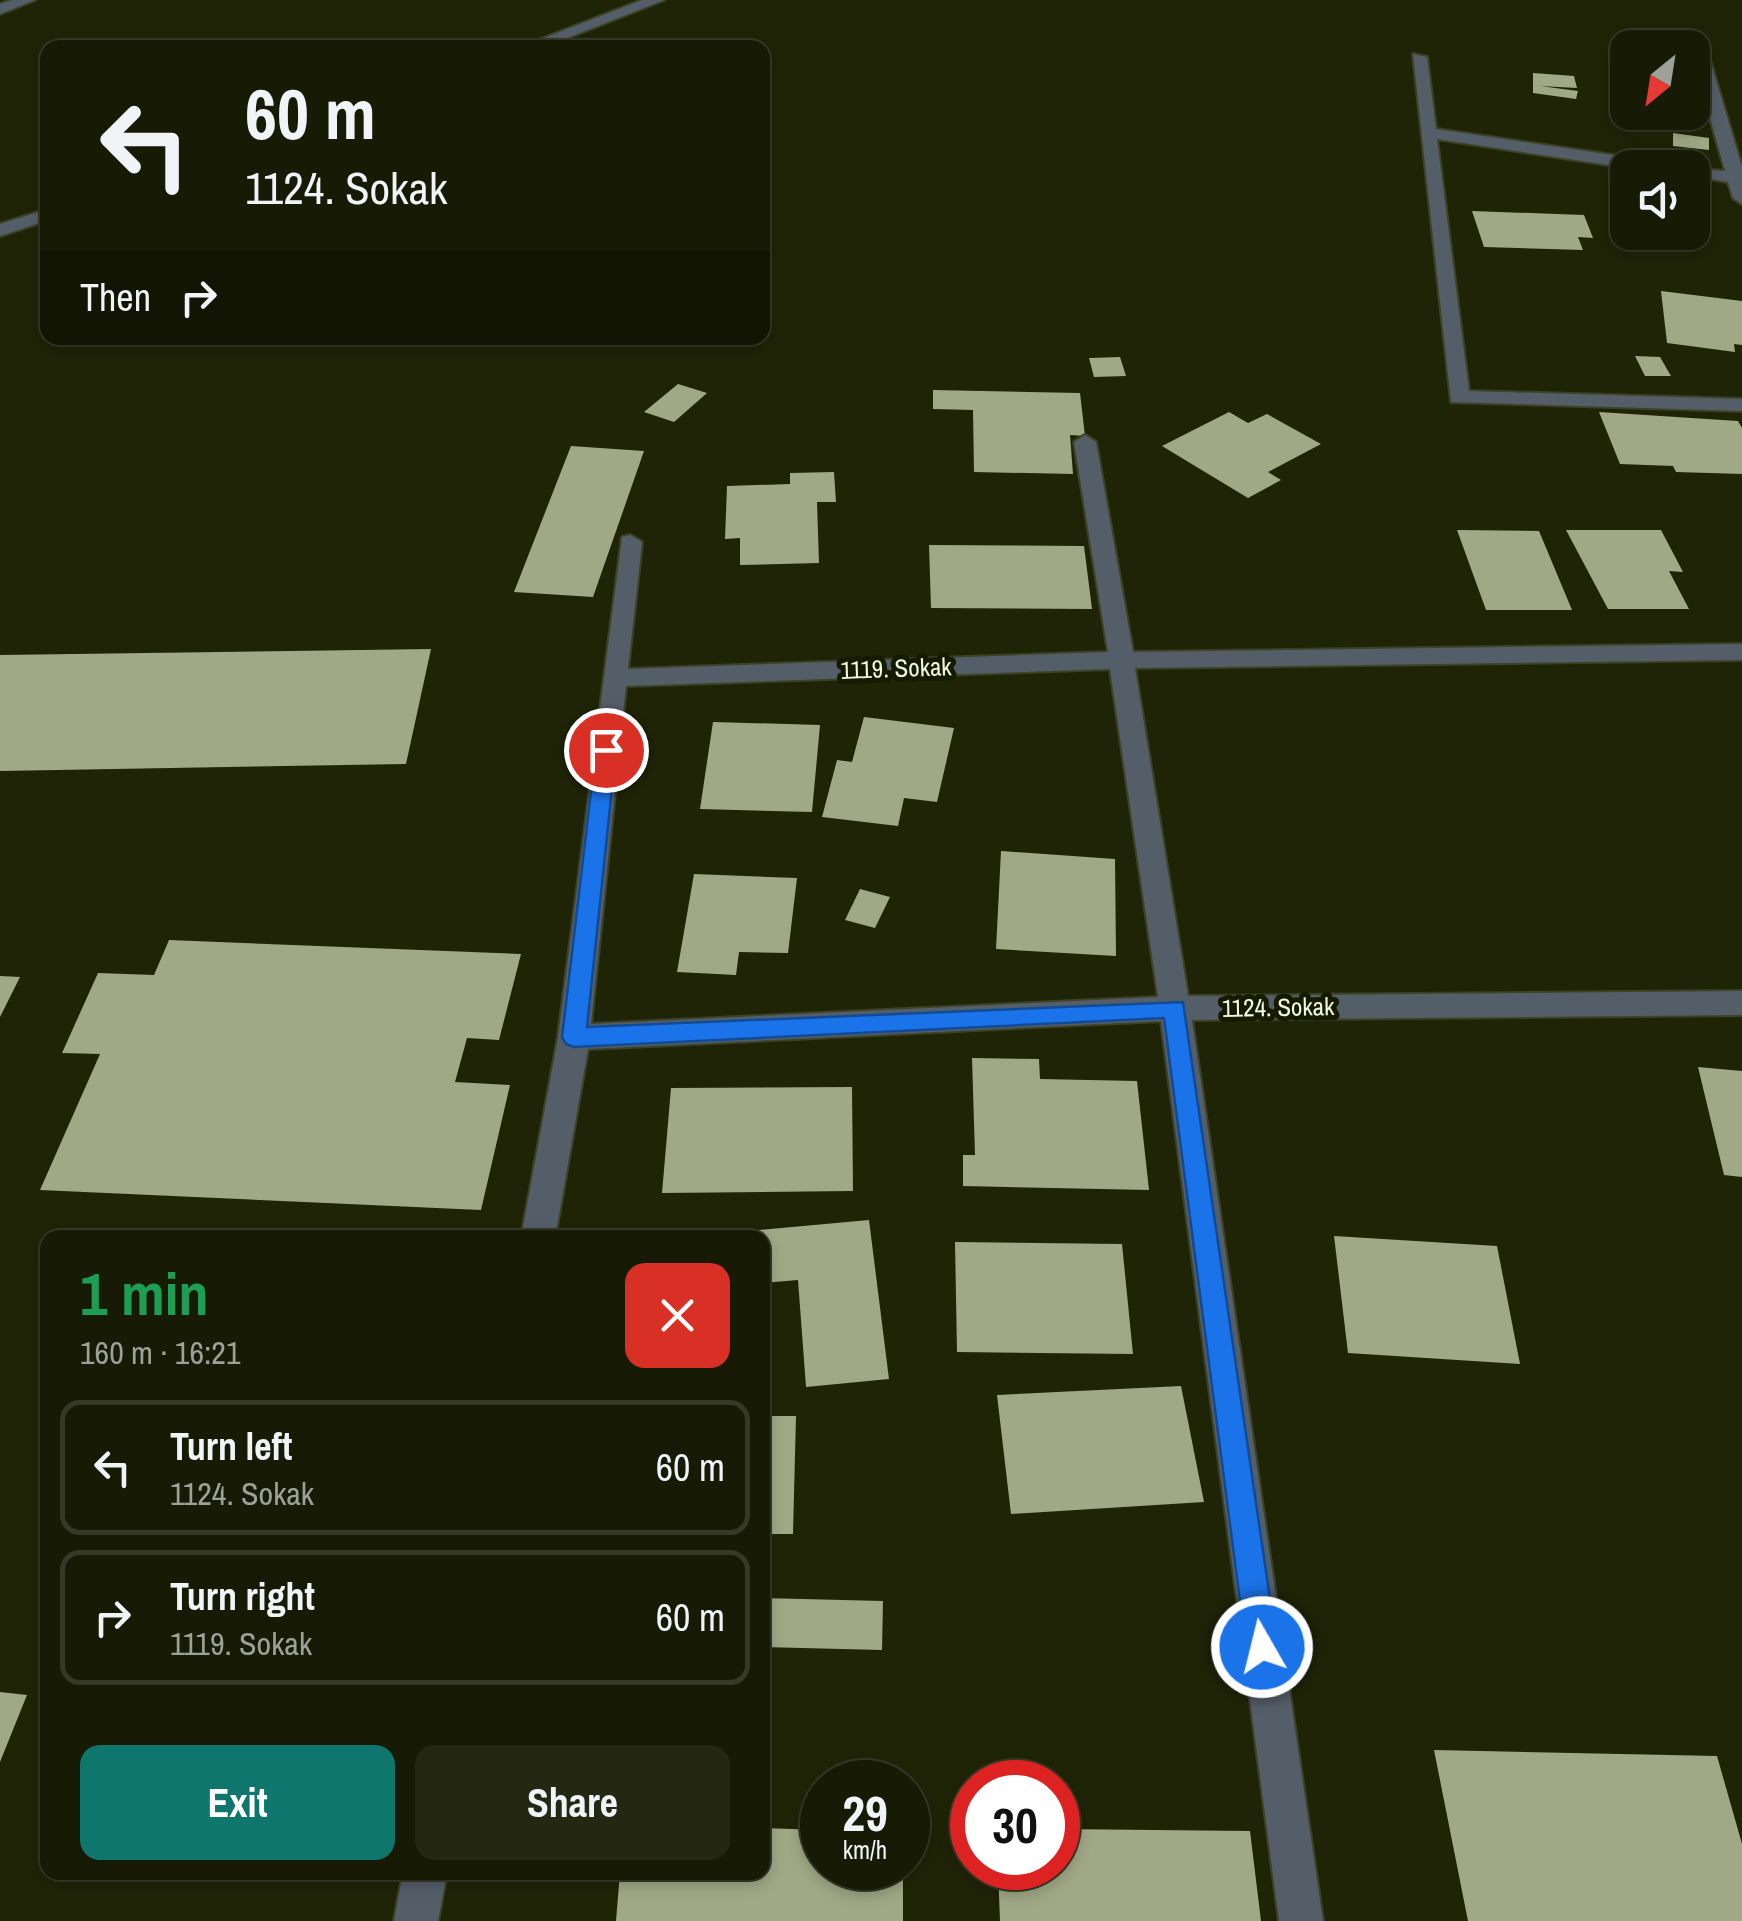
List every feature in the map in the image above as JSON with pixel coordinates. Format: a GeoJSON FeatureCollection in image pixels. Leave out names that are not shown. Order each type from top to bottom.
{"type":"FeatureCollection","features":[{"type":"Feature","properties":{"kind":"street"},"geometry":{"type":"LineString","coordinates":[[0,10],[27,0]]}},
{"type":"Feature","properties":{"kind":"street"},"geometry":{"type":"LineString","coordinates":[[548,40],[656,0]]}},
{"type":"Feature","properties":{"kind":"street"},"geometry":{"type":"LineString","coordinates":[[1420,57],[1459,397],[1742,405]]}},
{"type":"Feature","properties":{"kind":"street"},"geometry":{"type":"LineString","coordinates":[[1710,72],[1719,93],[1742,198]]}},
{"type":"Feature","properties":{"kind":"street"},"geometry":{"type":"LineString","coordinates":[[1429,132],[1610,159]]}},
{"type":"Feature","properties":{"kind":"street"},"geometry":{"type":"LineString","coordinates":[[1710,174],[1736,178]]}},
{"type":"Feature","properties":{"kind":"street"},"geometry":{"type":"LineString","coordinates":[[0,230],[40,217]]}},
{"type":"Feature","properties":{"kind":"street"},"geometry":{"type":"LineString","coordinates":[[1085,442],[1123,660],[1175,1008],[1300,1921]]}},
{"type":"Feature","properties":{"kind":"street"},"geometry":{"type":"LineString","coordinates":[[539,1230],[574,1037],[630,542]]}},
{"type":"Feature","properties":{"kind":"street","name":"1119. Sokak"},"geometry":{"type":"LineString","coordinates":[[614,678],[1123,660],[1742,652]]}},
{"type":"Feature","properties":{"kind":"street","name":"1124. Sokak"},"geometry":{"type":"LineString","coordinates":[[574,1037],[1175,1008],[1742,1002]]}},
{"type":"Feature","properties":{"kind":"street"},"geometry":{"type":"LineString","coordinates":[[416,1921],[424,1880]]}},
{"type":"Feature","properties":{"kind":"building"},"geometry":{"type":"Polygon","coordinates":[[[1533,73],[1574,76],[1577,88],[1540,86],[1578,91],[1576,99],[1533,93],[1533,73]]]}},
{"type":"Feature","properties":{"kind":"building"},"geometry":{"type":"Polygon","coordinates":[[[1673,133],[1709,138],[1709,150],[1673,146],[1673,133]]]}},
{"type":"Feature","properties":{"kind":"building"},"geometry":{"type":"Polygon","coordinates":[[[1472,211],[1584,215],[1593,238],[1578,237],[1583,250],[1484,247],[1472,211]]]}},
{"type":"Feature","properties":{"kind":"building"},"geometry":{"type":"Polygon","coordinates":[[[1661,291],[1742,301],[1742,345],[1734,344],[1735,352],[1667,343],[1661,291]]]}},
{"type":"Feature","properties":{"kind":"building"},"geometry":{"type":"Polygon","coordinates":[[[1635,356],[1660,357],[1671,376],[1645,376],[1635,356]]]}},
{"type":"Feature","properties":{"kind":"building"},"geometry":{"type":"Polygon","coordinates":[[[1120,357],[1126,376],[1094,377],[1089,358],[1120,357]]]}},
{"type":"Feature","properties":{"kind":"building"},"geometry":{"type":"Polygon","coordinates":[[[678,384],[707,393],[674,422],[644,412],[678,384]]]}},
{"type":"Feature","properties":{"kind":"building"},"geometry":{"type":"Polygon","coordinates":[[[933,390],[1080,393],[1085,436],[1070,435],[1073,474],[974,472],[973,410],[933,409],[933,390]]]}},
{"type":"Feature","properties":{"kind":"building"},"geometry":{"type":"Polygon","coordinates":[[[1229,412],[1248,423],[1267,414],[1321,444],[1268,472],[1281,480],[1248,498],[1162,446],[1229,412]]]}},
{"type":"Feature","properties":{"kind":"building"},"geometry":{"type":"Polygon","coordinates":[[[1599,412],[1738,421],[1742,428],[1742,474],[1676,472],[1673,466],[1620,464],[1599,412]]]}},
{"type":"Feature","properties":{"kind":"building"},"geometry":{"type":"Polygon","coordinates":[[[571,446],[644,451],[593,597],[514,592],[571,446]]]}},
{"type":"Feature","properties":{"kind":"building"},"geometry":{"type":"Polygon","coordinates":[[[834,472],[836,502],[817,502],[819,563],[740,565],[740,538],[725,539],[727,486],[790,484],[790,473],[834,472]]]}},
{"type":"Feature","properties":{"kind":"building"},"geometry":{"type":"Polygon","coordinates":[[[1457,530],[1539,531],[1572,610],[1486,610],[1457,530]]]}},
{"type":"Feature","properties":{"kind":"building"},"geometry":{"type":"Polygon","coordinates":[[[1566,530],[1661,530],[1683,572],[1669,571],[1689,609],[1608,609],[1566,530]]]}},
{"type":"Feature","properties":{"kind":"building"},"geometry":{"type":"Polygon","coordinates":[[[929,545],[1084,546],[1092,609],[931,608],[929,545]]]}},
{"type":"Feature","properties":{"kind":"building"},"geometry":{"type":"Polygon","coordinates":[[[431,649],[406,764],[0,771],[0,655],[431,649]]]}},
{"type":"Feature","properties":{"kind":"building"},"geometry":{"type":"Polygon","coordinates":[[[864,717],[954,728],[937,802],[904,798],[898,826],[822,817],[837,760],[852,762],[864,717]]]}},
{"type":"Feature","properties":{"kind":"building"},"geometry":{"type":"Polygon","coordinates":[[[713,722],[820,725],[812,812],[700,809],[713,722]]]}},
{"type":"Feature","properties":{"kind":"building"},"geometry":{"type":"Polygon","coordinates":[[[1001,851],[1115,859],[1116,956],[996,949],[1001,851]]]}},
{"type":"Feature","properties":{"kind":"building"},"geometry":{"type":"Polygon","coordinates":[[[694,874],[797,878],[788,953],[739,952],[736,975],[677,972],[694,874]]]}},
{"type":"Feature","properties":{"kind":"building"},"geometry":{"type":"Polygon","coordinates":[[[860,889],[890,897],[875,928],[845,920],[860,889]]]}},
{"type":"Feature","properties":{"kind":"building"},"geometry":{"type":"Polygon","coordinates":[[[169,940],[521,954],[499,1040],[467,1038],[455,1082],[510,1085],[481,1210],[40,1190],[100,1054],[62,1053],[98,973],[154,975],[169,940]]]}},
{"type":"Feature","properties":{"kind":"building"},"geometry":{"type":"Polygon","coordinates":[[[0,976],[20,977],[0,1017],[0,976]]]}},
{"type":"Feature","properties":{"kind":"building"},"geometry":{"type":"Polygon","coordinates":[[[972,1058],[1039,1059],[1040,1079],[1137,1081],[1149,1190],[963,1186],[963,1155],[975,1155],[972,1058]]]}},
{"type":"Feature","properties":{"kind":"building"},"geometry":{"type":"Polygon","coordinates":[[[1698,1067],[1742,1071],[1742,1177],[1724,1175],[1698,1067]]]}},
{"type":"Feature","properties":{"kind":"building"},"geometry":{"type":"Polygon","coordinates":[[[852,1087],[853,1191],[662,1193],[671,1088],[852,1087]]]}},
{"type":"Feature","properties":{"kind":"building"},"geometry":{"type":"Polygon","coordinates":[[[869,1220],[889,1379],[806,1387],[798,1280],[770,1282],[770,1230],[760,1230],[869,1220]]]}},
{"type":"Feature","properties":{"kind":"building"},"geometry":{"type":"Polygon","coordinates":[[[1334,1236],[1497,1246],[1520,1364],[1348,1353],[1334,1236]]]}},
{"type":"Feature","properties":{"kind":"building"},"geometry":{"type":"Polygon","coordinates":[[[955,1242],[1122,1244],[1133,1354],[957,1352],[955,1242]]]}},
{"type":"Feature","properties":{"kind":"building"},"geometry":{"type":"Polygon","coordinates":[[[1181,1386],[1204,1502],[1011,1514],[997,1395],[1181,1386]]]}},
{"type":"Feature","properties":{"kind":"building"},"geometry":{"type":"Polygon","coordinates":[[[770,1416],[796,1416],[793,1534],[770,1534],[770,1416]]]}},
{"type":"Feature","properties":{"kind":"building"},"geometry":{"type":"Polygon","coordinates":[[[770,1598],[883,1601],[882,1650],[770,1647],[770,1598]]]}},
{"type":"Feature","properties":{"kind":"building"},"geometry":{"type":"Polygon","coordinates":[[[0,1692],[27,1695],[0,1762],[0,1692]]]}},
{"type":"Feature","properties":{"kind":"building"},"geometry":{"type":"Polygon","coordinates":[[[1434,1750],[1717,1756],[1742,1844],[1742,1921],[1468,1921],[1434,1750]]]}},
{"type":"Feature","properties":{"kind":"building"},"geometry":{"type":"Polygon","coordinates":[[[770,1828],[800,1829],[800,1890],[903,1890],[903,1921],[616,1921],[619,1880],[770,1880],[770,1828]]]}},
{"type":"Feature","properties":{"kind":"building"},"geometry":{"type":"Polygon","coordinates":[[[1080,1829],[1250,1831],[1261,1921],[1000,1921],[999,1890],[1080,1890],[1080,1829]]]}},
{"type":"Feature","properties":{"kind":"route"},"geometry":{"type":"LineString","coordinates":[[606,750],[574,1037],[1175,1008],[1262,1647]]}}]}
